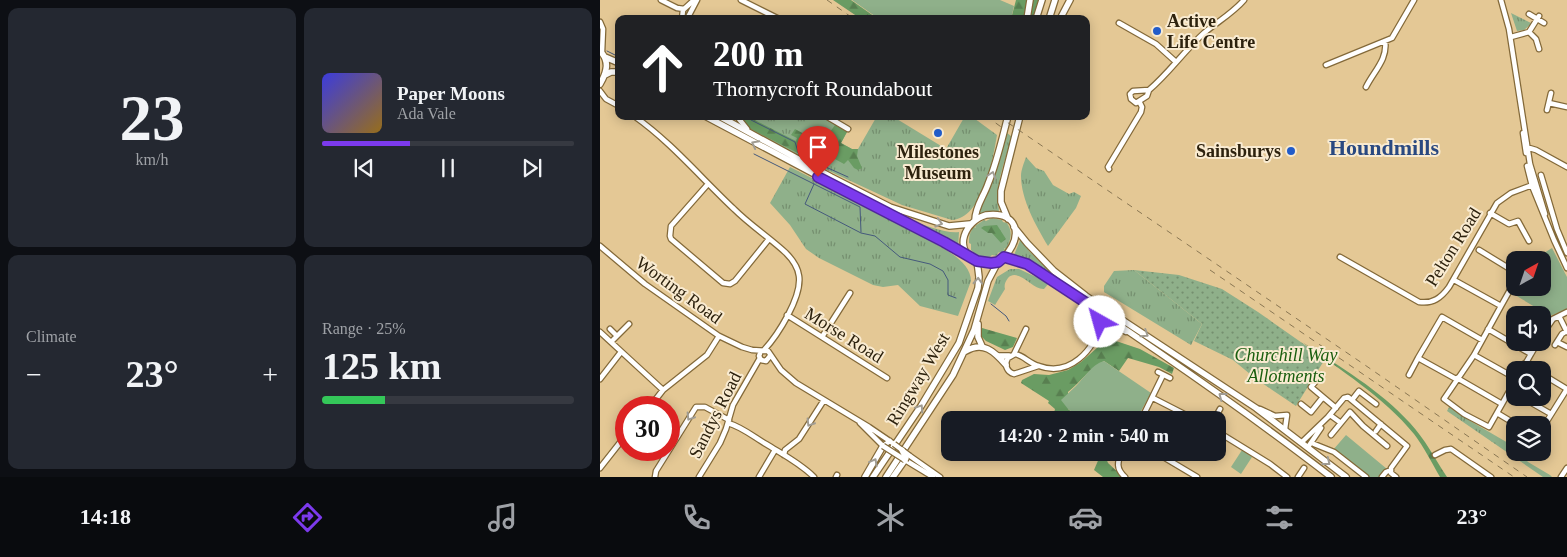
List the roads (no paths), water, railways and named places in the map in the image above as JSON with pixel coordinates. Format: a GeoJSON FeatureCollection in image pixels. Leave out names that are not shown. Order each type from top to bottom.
{"type":"FeatureCollection","features":[{"type":"Feature","properties":{"kind":"main road"},"geometry":{"type":"LineString","coordinates":[[1028,15],[1030,0]]}},
{"type":"Feature","properties":{"kind":"main road"},"geometry":{"type":"LineString","coordinates":[[1037,15],[1042,0]]}},
{"type":"Feature","properties":{"kind":"main road"},"geometry":{"type":"LineString","coordinates":[[1050,15],[1055,0]]}},
{"type":"Feature","properties":{"kind":"main road"},"geometry":{"type":"LineString","coordinates":[[1062,15],[1070,0]]}},
{"type":"Feature","properties":{"kind":"main road"},"geometry":{"type":"LineString","coordinates":[[602,53],[615,61]]}},
{"type":"Feature","properties":{"kind":"main road"},"geometry":{"type":"LineString","coordinates":[[600,84],[607,69],[602,53]]}},
{"type":"Feature","properties":{"kind":"main road"},"geometry":{"type":"LineString","coordinates":[[605,75],[615,72]]}},
{"type":"Feature","properties":{"kind":"main road"},"geometry":{"type":"LineString","coordinates":[[711,120],[977,261],[998,262],[1010,252],[1015,243],[1016,232],[1014,227]]}},
{"type":"Feature","properties":{"kind":"main road"},"geometry":{"type":"LineString","coordinates":[[726,120],[890,207],[949,226],[972,222],[982,216],[991,214],[1008,219]]}},
{"type":"Feature","properties":{"kind":"main road"},"geometry":{"type":"LineString","coordinates":[[969,256],[964,238],[989,184],[1007,120]]}},
{"type":"Feature","properties":{"kind":"main road"},"geometry":{"type":"LineString","coordinates":[[1019,120],[1001,191],[1002,206],[1008,219],[1030,247],[1054,271],[1086,296],[1256,408],[1346,477]]}},
{"type":"Feature","properties":{"kind":"main road"},"geometry":{"type":"LineString","coordinates":[[1004,257],[1027,264],[1160,352],[1331,477]]}},
{"type":"Feature","properties":{"kind":"main road","name":"Ringway West"},"geometry":{"type":"LineString","coordinates":[[873,477],[921,406],[958,343],[978,288],[980,277],[977,261]]}},
{"type":"Feature","properties":{"kind":"main road","name":"Ringway West"},"geometry":{"type":"LineString","coordinates":[[886,477],[953,375],[978,319],[988,280],[998,262]]}},
{"type":"Feature","properties":{"kind":"main road"},"geometry":{"type":"LineString","coordinates":[[978,319],[978,337],[982,346],[999,356],[1006,365]]}},
{"type":"Feature","properties":{"kind":"main road"},"geometry":{"type":"LineString","coordinates":[[965,351],[973,347],[982,346]]}},
{"type":"Feature","properties":{"kind":"main road"},"geometry":{"type":"LineString","coordinates":[[999,356],[1012,355]]}},
{"type":"Feature","properties":{"kind":"main road"},"geometry":{"type":"LineString","coordinates":[[1296,450],[1302,442]]}},
{"type":"Feature","properties":{"kind":"main road"},"geometry":{"type":"LineString","coordinates":[[865,477],[881,444]]}},
{"type":"Feature","properties":{"kind":"main road"},"geometry":{"type":"LineString","coordinates":[[1302,455],[1308,447]]}},
{"type":"Feature","properties":{"kind":"main road"},"geometry":{"type":"LineString","coordinates":[[893,477],[906,458],[902,450]]}},
{"type":"Feature","properties":{"kind":"street"},"geometry":{"type":"LineString","coordinates":[[661,0],[683,12]]}},
{"type":"Feature","properties":{"kind":"street"},"geometry":{"type":"LineString","coordinates":[[683,12],[695,0]]}},
{"type":"Feature","properties":{"kind":"street"},"geometry":{"type":"LineString","coordinates":[[689,15],[695,0]]}},
{"type":"Feature","properties":{"kind":"street"},"geometry":{"type":"LineString","coordinates":[[741,0],[771,15]]}},
{"type":"Feature","properties":{"kind":"street"},"geometry":{"type":"LineString","coordinates":[[1326,65],[1392,38],[1414,0]]}},
{"type":"Feature","properties":{"kind":"street"},"geometry":{"type":"LineString","coordinates":[[1501,0],[1511,37],[1527,155],[1534,185],[1541,197],[1550,231],[1567,268]]}},
{"type":"Feature","properties":{"kind":"street"},"geometry":{"type":"LineString","coordinates":[[1149,90],[1142,92],[1135,90],[1130,94],[1130,99],[1136,103],[1147,96],[1149,90],[1204,33],[1242,1]]}},
{"type":"Feature","properties":{"kind":"street"},"geometry":{"type":"LineString","coordinates":[[683,12],[688,8],[689,15]]}},
{"type":"Feature","properties":{"kind":"street"},"geometry":{"type":"LineString","coordinates":[[1529,14],[1544,23]]}},
{"type":"Feature","properties":{"kind":"street"},"geometry":{"type":"LineString","coordinates":[[1511,37],[1529,32],[1538,18]]}},
{"type":"Feature","properties":{"kind":"street"},"geometry":{"type":"LineString","coordinates":[[600,22],[602,53]]}},
{"type":"Feature","properties":{"kind":"street"},"geometry":{"type":"LineString","coordinates":[[1119,23],[1156,44],[1176,62]]}},
{"type":"Feature","properties":{"kind":"street"},"geometry":{"type":"LineString","coordinates":[[1529,32],[1536,39],[1539,49]]}},
{"type":"Feature","properties":{"kind":"street"},"geometry":{"type":"LineString","coordinates":[[1366,87],[1384,58],[1386,52],[1385,41]]}},
{"type":"Feature","properties":{"kind":"street"},"geometry":{"type":"LineString","coordinates":[[600,91],[606,99]]}},
{"type":"Feature","properties":{"kind":"street"},"geometry":{"type":"LineString","coordinates":[[1547,110],[1551,93]]}},
{"type":"Feature","properties":{"kind":"street"},"geometry":{"type":"LineString","coordinates":[[600,97],[615,104]]}},
{"type":"Feature","properties":{"kind":"street"},"geometry":{"type":"LineString","coordinates":[[1108,169],[1141,112],[1142,107],[1139,101]]}},
{"type":"Feature","properties":{"kind":"street"},"geometry":{"type":"LineString","coordinates":[[1549,103],[1567,107]]}},
{"type":"Feature","properties":{"kind":"street"},"geometry":{"type":"LineString","coordinates":[[639,120],[681,156],[734,210],[786,254],[797,270],[798,295],[764,356]]}},
{"type":"Feature","properties":{"kind":"street"},"geometry":{"type":"LineString","coordinates":[[740,120],[745,128],[766,142]]}},
{"type":"Feature","properties":{"kind":"street"},"geometry":{"type":"LineString","coordinates":[[833,120],[848,129]]}},
{"type":"Feature","properties":{"kind":"street"},"geometry":{"type":"LineString","coordinates":[[1526,147],[1567,167]]}},
{"type":"Feature","properties":{"kind":"street"},"geometry":{"type":"LineString","coordinates":[[1527,155],[1536,153],[1544,155]]}},
{"type":"Feature","properties":{"kind":"street"},"geometry":{"type":"LineString","coordinates":[[1541,175],[1557,229],[1567,253]]}},
{"type":"Feature","properties":{"kind":"street"},"geometry":{"type":"LineString","coordinates":[[708,184],[671,226],[670,236],[672,239],[723,283],[730,284],[735,281],[769,239]]}},
{"type":"Feature","properties":{"kind":"street","name":"Pelton Road"},"geometry":{"type":"LineString","coordinates":[[1340,257],[1418,302],[1427,303],[1435,301],[1443,295],[1454,280],[1497,203],[1505,196],[1534,185]]}},
{"type":"Feature","properties":{"kind":"street"},"geometry":{"type":"LineString","coordinates":[[1490,213],[1509,224],[1518,221]]}},
{"type":"Feature","properties":{"kind":"street"},"geometry":{"type":"LineString","coordinates":[[1516,216],[1528,241]]}},
{"type":"Feature","properties":{"kind":"street"},"geometry":{"type":"LineString","coordinates":[[1550,231],[1557,229]]}},
{"type":"Feature","properties":{"kind":"street","name":"Worting Road"},"geometry":{"type":"LineString","coordinates":[[600,246],[644,284],[719,336],[746,348],[751,353],[764,356],[796,383],[883,436],[940,477]]}},
{"type":"Feature","properties":{"kind":"street"},"geometry":{"type":"LineString","coordinates":[[1480,250],[1506,266]]}},
{"type":"Feature","properties":{"kind":"street"},"geometry":{"type":"LineString","coordinates":[[1454,280],[1501,306]]}},
{"type":"Feature","properties":{"kind":"street"},"geometry":{"type":"LineString","coordinates":[[822,337],[850,293]]}},
{"type":"Feature","properties":{"kind":"street"},"geometry":{"type":"LineString","coordinates":[[1506,400],[1489,427],[1464,414],[1444,399],[1474,355],[1507,296]]}},
{"type":"Feature","properties":{"kind":"street"},"geometry":{"type":"LineString","coordinates":[[1094,308],[1100,322],[1098,332]]}},
{"type":"Feature","properties":{"kind":"street"},"geometry":{"type":"LineString","coordinates":[[1551,321],[1567,312]]}},
{"type":"Feature","properties":{"kind":"street","name":"Morse Road"},"geometry":{"type":"LineString","coordinates":[[787,315],[887,378]]}},
{"type":"Feature","properties":{"kind":"street"},"geometry":{"type":"LineString","coordinates":[[1559,316],[1567,331],[1562,334],[1556,344],[1567,347]]}},
{"type":"Feature","properties":{"kind":"street"},"geometry":{"type":"LineString","coordinates":[[1409,375],[1442,317],[1482,340]]}},
{"type":"Feature","properties":{"kind":"street"},"geometry":{"type":"LineString","coordinates":[[611,342],[629,324]]}},
{"type":"Feature","properties":{"kind":"street"},"geometry":{"type":"LineString","coordinates":[[1012,355],[1023,357],[1038,366],[1057,369],[1075,363],[1084,356],[1101,328],[1110,326],[1133,335]]}},
{"type":"Feature","properties":{"kind":"street"},"geometry":{"type":"LineString","coordinates":[[610,328],[617,336]]}},
{"type":"Feature","properties":{"kind":"street"},"geometry":{"type":"LineString","coordinates":[[1026,329],[1020,343],[1006,365],[1008,370],[1014,374],[1038,366]]}},
{"type":"Feature","properties":{"kind":"street"},"geometry":{"type":"LineString","coordinates":[[1488,329],[1531,354]]}},
{"type":"Feature","properties":{"kind":"street"},"geometry":{"type":"LineString","coordinates":[[600,332],[663,390]]}},
{"type":"Feature","properties":{"kind":"street"},"geometry":{"type":"LineString","coordinates":[[658,396],[707,355],[719,336]]}},
{"type":"Feature","properties":{"kind":"street"},"geometry":{"type":"LineString","coordinates":[[1020,343],[1026,364],[1024,370]]}},
{"type":"Feature","properties":{"kind":"street"},"geometry":{"type":"LineString","coordinates":[[1527,361],[1533,351]]}},
{"type":"Feature","properties":{"kind":"street"},"geometry":{"type":"LineString","coordinates":[[600,379],[621,352]]}},
{"type":"Feature","properties":{"kind":"street"},"geometry":{"type":"LineString","coordinates":[[1474,355],[1506,375]]}},
{"type":"Feature","properties":{"kind":"street","name":"Sandys Road"},"geometry":{"type":"LineString","coordinates":[[699,477],[720,444],[733,405],[764,356]]}},
{"type":"Feature","properties":{"kind":"street"},"geometry":{"type":"LineString","coordinates":[[1418,358],[1502,404]]}},
{"type":"Feature","properties":{"kind":"street"},"geometry":{"type":"LineString","coordinates":[[1158,372],[1170,378]]}},
{"type":"Feature","properties":{"kind":"street"},"geometry":{"type":"LineString","coordinates":[[1146,411],[1163,375]]}},
{"type":"Feature","properties":{"kind":"street"},"geometry":{"type":"LineString","coordinates":[[1320,376],[1311,387],[1336,408]]}},
{"type":"Feature","properties":{"kind":"street"},"geometry":{"type":"LineString","coordinates":[[1537,406],[1551,414],[1567,389],[1551,379]]}},
{"type":"Feature","properties":{"kind":"street"},"geometry":{"type":"LineString","coordinates":[[1352,400],[1359,391],[1376,404]]}},
{"type":"Feature","properties":{"kind":"street"},"geometry":{"type":"LineString","coordinates":[[1302,442],[1329,416],[1346,396],[1407,446],[1391,466],[1391,470],[1396,477]]}},
{"type":"Feature","properties":{"kind":"street"},"geometry":{"type":"LineString","coordinates":[[1301,404],[1311,412],[1323,397]]}},
{"type":"Feature","properties":{"kind":"street"},"geometry":{"type":"LineString","coordinates":[[1153,398],[1178,411]]}},
{"type":"Feature","properties":{"kind":"street"},"geometry":{"type":"LineString","coordinates":[[784,455],[785,450],[804,432],[824,400]]}},
{"type":"Feature","properties":{"kind":"street"},"geometry":{"type":"LineString","coordinates":[[655,477],[656,471],[696,407],[705,406],[784,455],[814,477]]}},
{"type":"Feature","properties":{"kind":"street"},"geometry":{"type":"LineString","coordinates":[[1256,408],[1275,416],[1287,415],[1285,429]]}},
{"type":"Feature","properties":{"kind":"street"},"geometry":{"type":"LineString","coordinates":[[1331,435],[1350,412],[1363,426],[1387,446]]}},
{"type":"Feature","properties":{"kind":"street"},"geometry":{"type":"LineString","coordinates":[[1497,414],[1506,419]]}},
{"type":"Feature","properties":{"kind":"street"},"geometry":{"type":"LineString","coordinates":[[1329,416],[1344,430]]}},
{"type":"Feature","properties":{"kind":"street"},"geometry":{"type":"LineString","coordinates":[[1308,447],[1329,416]]}},
{"type":"Feature","properties":{"kind":"street","name":"Worting Road"},"geometry":{"type":"LineString","coordinates":[[859,422],[881,444],[933,477]]}},
{"type":"Feature","properties":{"kind":"street"},"geometry":{"type":"LineString","coordinates":[[1376,431],[1381,424]]}},
{"type":"Feature","properties":{"kind":"street"},"geometry":{"type":"LineString","coordinates":[[1226,437],[1287,477]]}},
{"type":"Feature","properties":{"kind":"street"},"geometry":{"type":"LineString","coordinates":[[881,444],[890,441]]}},
{"type":"Feature","properties":{"kind":"street"},"geometry":{"type":"LineString","coordinates":[[759,477],[776,450],[793,443]]}},
{"type":"Feature","properties":{"kind":"street"},"geometry":{"type":"LineString","coordinates":[[1314,444],[1334,452],[1366,477]]}},
{"type":"Feature","properties":{"kind":"street"},"geometry":{"type":"LineString","coordinates":[[600,468],[615,449]]}},
{"type":"Feature","properties":{"kind":"street"},"geometry":{"type":"LineString","coordinates":[[1435,455],[1451,449],[1491,477]]}},
{"type":"Feature","properties":{"kind":"street"},"geometry":{"type":"LineString","coordinates":[[1119,461],[1117,465],[1119,470],[1125,477]]}},
{"type":"Feature","properties":{"kind":"street"},"geometry":{"type":"LineString","coordinates":[[1170,461],[1197,477]]}},
{"type":"Feature","properties":{"kind":"street"},"geometry":{"type":"LineString","coordinates":[[1298,477],[1304,468]]}},
{"type":"Feature","properties":{"kind":"street"},"geometry":{"type":"LineString","coordinates":[[1561,477],[1567,468]]}},
{"type":"Feature","properties":{"kind":"street"},"geometry":{"type":"LineString","coordinates":[[1382,477],[1391,470]]}},
{"type":"Feature","properties":{"kind":"waterway"},"geometry":{"type":"LineString","coordinates":[[607,51],[615,55]]}},
{"type":"Feature","properties":{"kind":"waterway"},"geometry":{"type":"LineString","coordinates":[[751,120],[795,142],[799,155],[848,177]]}},
{"type":"Feature","properties":{"kind":"waterway"},"geometry":{"type":"LineString","coordinates":[[754,154],[860,207],[861,232]]}},
{"type":"Feature","properties":{"kind":"waterway"},"geometry":{"type":"LineString","coordinates":[[814,184],[805,204],[861,233],[875,236],[900,257],[930,264],[943,271],[948,280],[948,295],[956,298]]}},
{"type":"Feature","properties":{"kind":"waterway"},"geometry":{"type":"LineString","coordinates":[[991,304],[1006,316],[1009,321]]}},
{"type":"Feature","properties":{"kind":"railway"},"geometry":{"type":"LineString","coordinates":[[827,0],[848,15]]}},
{"type":"Feature","properties":{"kind":"railway"},"geometry":{"type":"LineString","coordinates":[[992,120],[1004,129]]}},
{"type":"Feature","properties":{"kind":"railway"},"geometry":{"type":"LineString","coordinates":[[1004,120],[1527,477]]}},
{"type":"Feature","properties":{"kind":"railway"},"geometry":{"type":"LineString","coordinates":[[1210,270],[1514,477]]}},
{"type":"Feature","properties":{"kind":"place","name":"Active Life Centre"},"geometry":{"type":"Point","coordinates":[1157,31]}},
{"type":"Feature","properties":{"kind":"place","name":"Milestones Museum"},"geometry":{"type":"Point","coordinates":[938,133]}},
{"type":"Feature","properties":{"kind":"place","name":"Sainsburys"},"geometry":{"type":"Point","coordinates":[1291,151]}},
{"type":"Feature","properties":{"kind":"district","name":"Houndmills"},"geometry":{"type":"Point","coordinates":[1384,147]}},
{"type":"Feature","properties":{"kind":"park label","name":"Churchill Way Allotments"},"geometry":{"type":"Point","coordinates":[1286,365]}}]}
